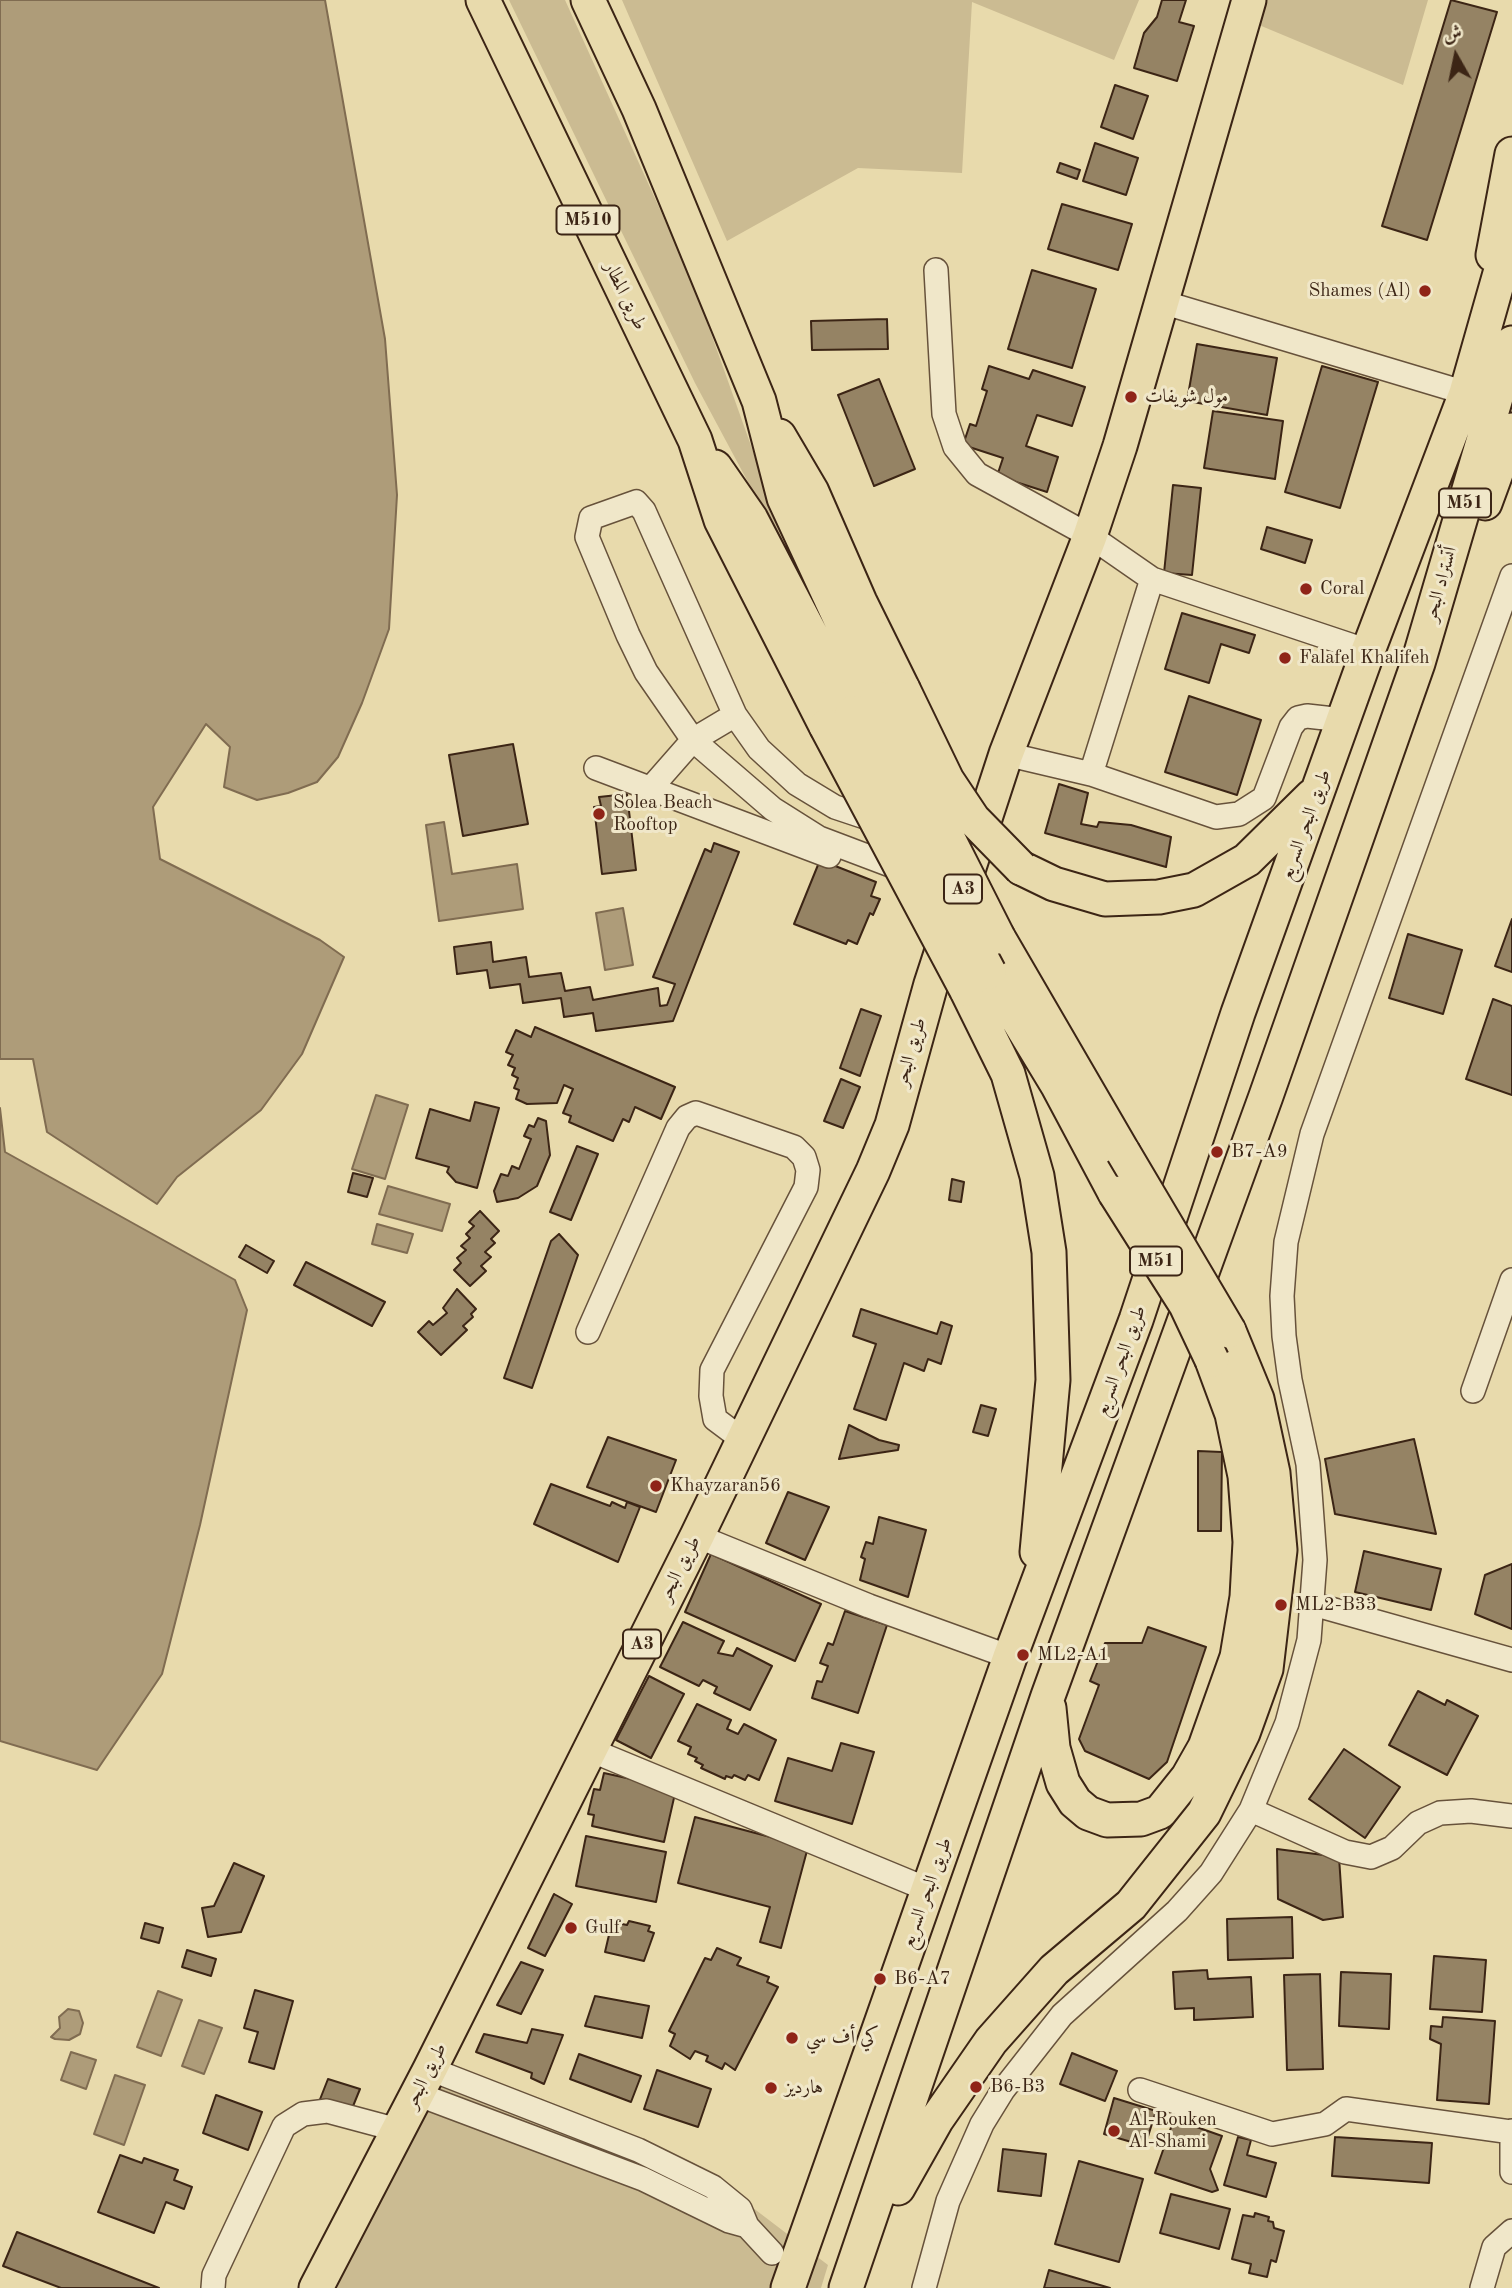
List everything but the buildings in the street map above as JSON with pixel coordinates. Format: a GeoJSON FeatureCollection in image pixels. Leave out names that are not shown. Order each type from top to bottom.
{"type":"FeatureCollection","features":[{"type":"Feature","properties":{"kind":"highway","name":"طريق المطار"},"geometry":{"type":"LineString","coordinates":[[483,0],[695,440],[721,520],[864,706]]}},
{"type":"Feature","properties":{"kind":"highway"},"geometry":{"type":"LineString","coordinates":[[588,0],[645,121],[759,401],[784,498],[864,706],[978,981],[1037,1176],[1049,1252],[1053,1380],[1033,1597]]}},
{"type":"Feature","properties":{"kind":"highway","name":"A3"},"geometry":{"type":"LineString","coordinates":[[960,898],[1006,754],[1090,536],[1120,446],[1249,0]]}},
{"type":"Feature","properties":{"kind":"highway"},"geometry":{"type":"LineString","coordinates":[[1499,335],[1492,260],[1512,154]]}},
{"type":"Feature","properties":{"kind":"highway","name":"طريق البحر السريع"},"geometry":{"type":"LineString","coordinates":[[788,2288],[863,2067],[929,1890],[1010,1657],[1136,1320],[1238,1013],[1368,651],[1466,393],[1499,335],[1512,231]]}},
{"type":"Feature","properties":{"kind":"highway","name":"أتستراد البحر"},"geometry":{"type":"LineString","coordinates":[[1418,663],[1499,335]]}},
{"type":"Feature","properties":{"kind":"highway"},"geometry":{"type":"LineString","coordinates":[[1418,663],[1453,590],[1512,430]]}},
{"type":"Feature","properties":{"kind":"highway","name":"M51"},"geometry":{"type":"LineString","coordinates":[[846,2288],[860,2254],[1048,1696],[1257,1122],[1418,663]]}},
{"type":"Feature","properties":{"kind":"highway"},"geometry":{"type":"LineString","coordinates":[[864,706],[947,780],[972,819],[1021,868],[1054,884],[1104,899],[1159,897],[1194,890],[1247,860],[1318,790]]}},
{"type":"Feature","properties":{"kind":"highway"},"geometry":{"type":"LineString","coordinates":[[860,2254],[937,2119],[991,2041],[1054,1970],[1131,1905],[1204,1813],[1243,1733],[1266,1670],[1280,1550],[1273,1472],[1257,1399],[1229,1331],[864,706]]}},
{"type":"Feature","properties":{"kind":"highway","name":"طريق البحر"},"geometry":{"type":"LineString","coordinates":[[316,2288],[423,2082],[697,1536],[873,1171],[892,1125],[931,984],[960,898]]}},
{"type":"Feature","properties":{"kind":"highway"},"geometry":{"type":"LineString","coordinates":[[978,981],[1058,1086],[1115,1193],[1186,1305],[1212,1360],[1232,1414],[1245,1476],[1250,1542],[1247,1597],[1237,1657],[1205,1747],[1188,1777],[1160,1812],[1141,1819],[1107,1820],[1082,1807],[1063,1783],[1053,1748],[1048,1696]]}},
{"type":"Feature","properties":{"kind":"street"},"geometry":{"type":"LineString","coordinates":[[936,270],[944,414],[955,447],[977,474],[1090,536],[1152,579],[1368,651]]}},
{"type":"Feature","properties":{"kind":"street"},"geometry":{"type":"LineString","coordinates":[[1162,302],[1466,393]]}},
{"type":"Feature","properties":{"kind":"street"},"geometry":{"type":"LineString","coordinates":[[960,898],[818,838],[773,809],[693,740],[640,660],[587,537],[591,518],[636,502],[644,511],[735,715],[759,749],[797,784],[835,807],[976,853]]}},
{"type":"Feature","properties":{"kind":"street"},"geometry":{"type":"LineString","coordinates":[[924,2288],[948,2201],[982,2124],[1003,2090],[1062,2015],[1186,1901],[1233,1842],[1269,1770],[1294,1700],[1309,1640],[1313,1604],[1314,1513],[1308,1464],[1290,1380],[1284,1336],[1282,1296],[1286,1242],[1297,1186],[1312,1134],[1512,576]]}},
{"type":"Feature","properties":{"kind":"street"},"geometry":{"type":"LineString","coordinates":[[1091,774],[1152,579]]}},
{"type":"Feature","properties":{"kind":"street"},"geometry":{"type":"LineString","coordinates":[[650,789],[693,740],[735,715]]}},
{"type":"Feature","properties":{"kind":"street"},"geometry":{"type":"LineString","coordinates":[[1006,754],[1091,774],[1216,817],[1239,814],[1264,798],[1291,727],[1298,718],[1307,716],[1343,720]]}},
{"type":"Feature","properties":{"kind":"street"},"geometry":{"type":"LineString","coordinates":[[596,768],[960,898]]}},
{"type":"Feature","properties":{"kind":"street"},"geometry":{"type":"LineString","coordinates":[[588,1332],[678,1128],[687,1117],[696,1112],[794,1147],[804,1157],[808,1170],[806,1187],[712,1370],[711,1396],[716,1419],[743,1440]]}},
{"type":"Feature","properties":{"kind":"street"},"geometry":{"type":"LineString","coordinates":[[1473,1391],[1512,1280]]}},
{"type":"Feature","properties":{"kind":"street"},"geometry":{"type":"LineString","coordinates":[[697,1536],[869,1606],[1010,1657]]}},
{"type":"Feature","properties":{"kind":"street"},"geometry":{"type":"LineString","coordinates":[[1313,1604],[1512,1660]]}},
{"type":"Feature","properties":{"kind":"street"},"geometry":{"type":"LineString","coordinates":[[588,1749],[929,1890]]}},
{"type":"Feature","properties":{"kind":"street"},"geometry":{"type":"LineString","coordinates":[[1251,1810],[1345,1852],[1371,1857],[1392,1849],[1418,1823],[1440,1813],[1471,1811],[1512,1816]]}},
{"type":"Feature","properties":{"kind":"street"},"geometry":{"type":"LineString","coordinates":[[423,2082],[643,2179],[729,2221],[747,2226],[772,2253]]}},
{"type":"Feature","properties":{"kind":"street"},"geometry":{"type":"LineString","coordinates":[[1140,2091],[1272,2134],[1325,2124],[1346,2109],[1512,2131],[1512,2172]]}},
{"type":"Feature","properties":{"kind":"street"},"geometry":{"type":"LineString","coordinates":[[213,2288],[214,2275],[284,2126],[303,2114],[327,2111],[398,2130]]}},
{"type":"Feature","properties":{"kind":"street"},"geometry":{"type":"LineString","coordinates":[[1482,2288],[1494,2247],[1512,2231]]}},
{"type":"Feature","properties":{"kind":"shaded area"},"geometry":{"type":"Polygon","coordinates":[[[0,0],[325,0],[385,339],[397,495],[389,629],[362,703],[338,757],[317,782],[288,793],[257,800],[224,787],[230,747],[206,724],[153,807],[160,859],[320,940],[344,957],[302,1054],[261,1110],[177,1177],[157,1204],[47,1132],[33,1059],[0,1059],[0,0]]]}},
{"type":"Feature","properties":{"kind":"shaded area"},"geometry":{"type":"Polygon","coordinates":[[[509,0],[565,0],[692,280],[760,471],[825,626],[695,383],[509,0]]]}},
{"type":"Feature","properties":{"kind":"shaded area"},"geometry":{"type":"Polygon","coordinates":[[[622,0],[1139,0],[1114,60],[972,2],[962,173],[858,168],[727,241],[622,0]]]}},
{"type":"Feature","properties":{"kind":"shaded area"},"geometry":{"type":"Polygon","coordinates":[[[1253,0],[1428,0],[1403,85],[1247,20],[1253,0]]]}},
{"type":"Feature","properties":{"kind":"shaded area"},"geometry":{"type":"Polygon","coordinates":[[[444,822],[452,874],[517,864],[523,909],[439,921],[426,825],[444,822]]]}},
{"type":"Feature","properties":{"kind":"shaded area"},"geometry":{"type":"Polygon","coordinates":[[[623,908],[633,965],[605,970],[596,913],[623,908]]]}},
{"type":"Feature","properties":{"kind":"shaded area"},"geometry":{"type":"Polygon","coordinates":[[[376,1095],[408,1105],[385,1179],[352,1169],[376,1095]]]}},
{"type":"Feature","properties":{"kind":"shaded area"},"geometry":{"type":"Polygon","coordinates":[[[0,1108],[5,1152],[235,1280],[247,1310],[200,1525],[162,1674],[97,1770],[0,1741],[0,1108]]]}},
{"type":"Feature","properties":{"kind":"shaded area"},"geometry":{"type":"Polygon","coordinates":[[[388,1186],[450,1204],[442,1231],[379,1214],[388,1186]]]}},
{"type":"Feature","properties":{"kind":"shaded area"},"geometry":{"type":"Polygon","coordinates":[[[377,1224],[413,1234],[407,1253],[372,1244],[377,1224]]]}},
{"type":"Feature","properties":{"kind":"shaded area"},"geometry":{"type":"Polygon","coordinates":[[[158,1991],[182,2000],[161,2056],[137,2047],[158,1991]]]}},
{"type":"Feature","properties":{"kind":"shaded area"},"geometry":{"type":"Polygon","coordinates":[[[68,2009],[79,2011],[83,2023],[80,2034],[69,2040],[51,2037],[60,2028],[59,2017],[68,2009]]]}},
{"type":"Feature","properties":{"kind":"shaded area"},"geometry":{"type":"Polygon","coordinates":[[[199,2020],[222,2028],[204,2074],[182,2066],[199,2020]]]}},
{"type":"Feature","properties":{"kind":"shaded area"},"geometry":{"type":"Polygon","coordinates":[[[71,2052],[96,2060],[86,2089],[61,2080],[71,2052]]]}},
{"type":"Feature","properties":{"kind":"shaded area"},"geometry":{"type":"Polygon","coordinates":[[[430,2063],[694,2163],[828,2265],[821,2288],[310,2288],[430,2063]]]}},
{"type":"Feature","properties":{"kind":"shaded area"},"geometry":{"type":"Polygon","coordinates":[[[115,2075],[145,2085],[124,2145],[94,2134],[115,2075]]]}},
{"type":"Feature","properties":{"kind":"place","name":"Shames (Al)"},"geometry":{"type":"Point","coordinates":[1425,291]}},
{"type":"Feature","properties":{"kind":"place","name":"مول شويفات"},"geometry":{"type":"Point","coordinates":[1131,397]}},
{"type":"Feature","properties":{"kind":"place","name":"Coral"},"geometry":{"type":"Point","coordinates":[1306,589]}},
{"type":"Feature","properties":{"kind":"place","name":"Falafel Khalifeh"},"geometry":{"type":"Point","coordinates":[1285,658]}},
{"type":"Feature","properties":{"kind":"place","name":"Solea Beach Rooftop"},"geometry":{"type":"Point","coordinates":[599,814]}},
{"type":"Feature","properties":{"kind":"place","name":"B7-A9"},"geometry":{"type":"Point","coordinates":[1217,1152]}},
{"type":"Feature","properties":{"kind":"place","name":"Khayzaran56"},"geometry":{"type":"Point","coordinates":[656,1486]}},
{"type":"Feature","properties":{"kind":"place","name":"ML2-B33"},"geometry":{"type":"Point","coordinates":[1281,1605]}},
{"type":"Feature","properties":{"kind":"place","name":"ML2-A1"},"geometry":{"type":"Point","coordinates":[1023,1655]}},
{"type":"Feature","properties":{"kind":"place","name":"Gulf"},"geometry":{"type":"Point","coordinates":[571,1928]}},
{"type":"Feature","properties":{"kind":"place","name":"B6-A7"},"geometry":{"type":"Point","coordinates":[880,1979]}},
{"type":"Feature","properties":{"kind":"place","name":"كي أف سي"},"geometry":{"type":"Point","coordinates":[792,2038]}},
{"type":"Feature","properties":{"kind":"place","name":"B6-B3"},"geometry":{"type":"Point","coordinates":[976,2087]}},
{"type":"Feature","properties":{"kind":"place","name":"هارديز"},"geometry":{"type":"Point","coordinates":[771,2088]}},
{"type":"Feature","properties":{"kind":"place","name":"Al-Rouken Al-Shami"},"geometry":{"type":"Point","coordinates":[1114,2131]}}]}
